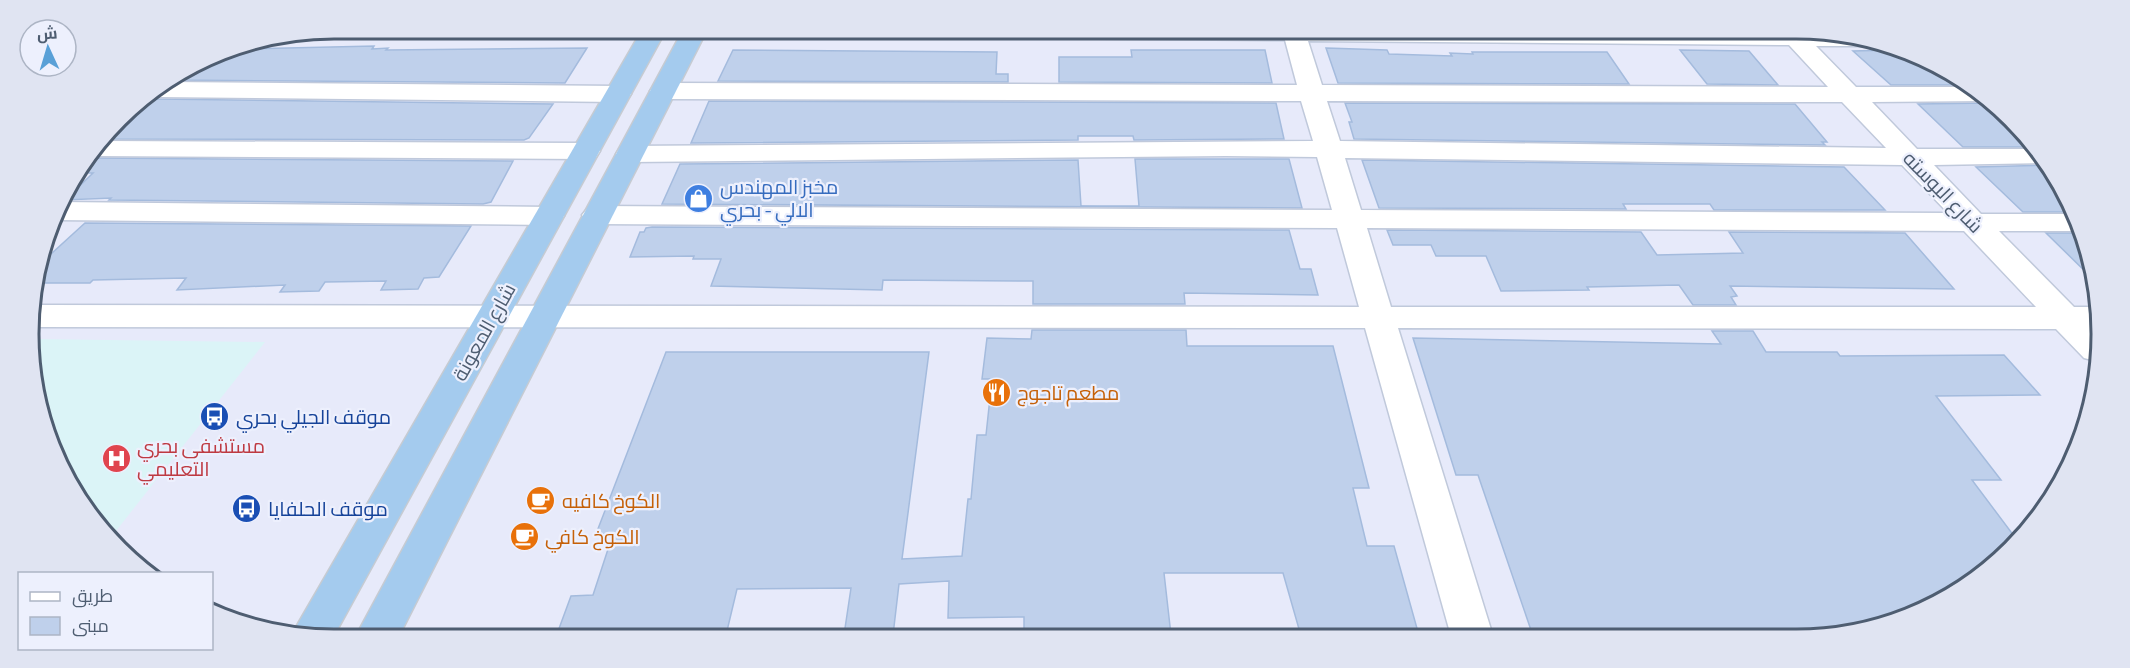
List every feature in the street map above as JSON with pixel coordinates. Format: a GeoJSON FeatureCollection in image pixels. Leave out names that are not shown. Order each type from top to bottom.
{"type":"FeatureCollection","features":[{"type":"Feature","properties":{"kind":"highway","name":"شارع المعونة"},"geometry":{"type":"LineString","coordinates":[[316,628],[649,39]]}},
{"type":"Feature","properties":{"kind":"highway"},"geometry":{"type":"LineString","coordinates":[[381,629],[690,39]]}},
{"type":"Feature","properties":{"kind":"street"},"geometry":{"type":"LineString","coordinates":[[1296,39],[1470,629]]}},
{"type":"Feature","properties":{"kind":"street","name":"شارع البوسته"},"geometry":{"type":"LineString","coordinates":[[1796,39],[1972,222],[2080,318],[2091,339]]}},
{"type":"Feature","properties":{"kind":"street"},"geometry":{"type":"LineString","coordinates":[[170,89],[618,94]]}},
{"type":"Feature","properties":{"kind":"street"},"geometry":{"type":"LineString","coordinates":[[663,91],[1969,95]]}},
{"type":"Feature","properties":{"kind":"street"},"geometry":{"type":"LineString","coordinates":[[630,154],[1226,148],[2032,157]]}},
{"type":"Feature","properties":{"kind":"street"},"geometry":{"type":"LineString","coordinates":[[104,149],[586,151]]}},
{"type":"Feature","properties":{"kind":"street"},"geometry":{"type":"LineString","coordinates":[[66,211],[549,216]]}},
{"type":"Feature","properties":{"kind":"street"},"geometry":{"type":"LineString","coordinates":[[597,215],[2070,223]]}},
{"type":"Feature","properties":{"kind":"street"},"geometry":{"type":"LineString","coordinates":[[40,316],[2080,318]]}},
{"type":"Feature","properties":{"kind":"shaded area","name":"مستشفى بحري التعليمي"},"geometry":{"type":"Polygon","coordinates":[[[39,339],[265,342],[115,532],[89,498],[61,447],[45,392],[39,339]]]}},
{"type":"Feature","properties":{"kind":"building"},"geometry":{"type":"Polygon","coordinates":[[[374,46],[372,49],[388,48],[386,50],[587,48],[565,83],[184,80],[221,61],[259,49],[374,46]]]}},
{"type":"Feature","properties":{"kind":"building"},"geometry":{"type":"Polygon","coordinates":[[[1326,48],[1387,50],[1389,54],[1452,56],[1450,53],[1607,52],[1629,84],[1338,83],[1326,48]]]}},
{"type":"Feature","properties":{"kind":"building"},"geometry":{"type":"Polygon","coordinates":[[[733,50],[997,52],[996,74],[1008,74],[1008,82],[718,81],[733,50]]]}},
{"type":"Feature","properties":{"kind":"building"},"geometry":{"type":"Polygon","coordinates":[[[1131,50],[1265,50],[1272,83],[1059,82],[1059,57],[1132,57],[1131,50]]]}},
{"type":"Feature","properties":{"kind":"building"},"geometry":{"type":"Polygon","coordinates":[[[1680,50],[1749,51],[1778,85],[1707,84],[1680,50]]]}},
{"type":"Feature","properties":{"kind":"building"},"geometry":{"type":"Polygon","coordinates":[[[1876,50],[1909,61],[1954,85],[1891,85],[1853,51],[1876,50]]]}},
{"type":"Feature","properties":{"kind":"building"},"geometry":{"type":"Polygon","coordinates":[[[156,99],[553,104],[529,138],[524,140],[112,139],[156,99]]]}},
{"type":"Feature","properties":{"kind":"building"},"geometry":{"type":"Polygon","coordinates":[[[709,101],[1276,103],[1284,139],[1134,140],[1133,136],[1078,136],[1078,140],[691,143],[709,101]]]}},
{"type":"Feature","properties":{"kind":"building"},"geometry":{"type":"Polygon","coordinates":[[[1345,103],[1795,104],[1827,142],[1822,142],[1825,145],[1354,139],[1349,122],[1352,122],[1345,103]]]}},
{"type":"Feature","properties":{"kind":"building"},"geometry":{"type":"Polygon","coordinates":[[[1980,103],[2005,125],[2024,147],[1963,147],[1918,104],[1980,103]]]}},
{"type":"Feature","properties":{"kind":"building"},"geometry":{"type":"Polygon","coordinates":[[[97,158],[513,161],[491,202],[483,204],[109,200],[111,198],[71,200],[78,187],[93,173],[87,173],[97,158]]]}},
{"type":"Feature","properties":{"kind":"building"},"geometry":{"type":"Polygon","coordinates":[[[1135,159],[1289,159],[1302,208],[662,204],[680,164],[1078,160],[1081,206],[1139,206],[1135,159]]]}},
{"type":"Feature","properties":{"kind":"building"},"geometry":{"type":"Polygon","coordinates":[[[1362,160],[1844,167],[1885,210],[1714,210],[1710,204],[1623,204],[1626,209],[1379,208],[1362,160]]]}},
{"type":"Feature","properties":{"kind":"building"},"geometry":{"type":"Polygon","coordinates":[[[2038,165],[2065,212],[2023,212],[1976,167],[2038,165]]]}},
{"type":"Feature","properties":{"kind":"building"},"geometry":{"type":"Polygon","coordinates":[[[85,223],[471,226],[439,277],[424,278],[418,289],[381,290],[386,281],[325,282],[319,291],[280,292],[285,285],[177,290],[186,278],[44,283],[50,255],[85,223]]]}},
{"type":"Feature","properties":{"kind":"building"},"geometry":{"type":"Polygon","coordinates":[[[652,227],[1289,230],[1300,269],[1311,269],[1318,295],[1184,293],[1185,304],[1033,304],[1033,281],[883,280],[882,290],[711,286],[721,259],[693,259],[694,256],[630,257],[640,232],[652,227]]]}},
{"type":"Feature","properties":{"kind":"building"},"geometry":{"type":"Polygon","coordinates":[[[1387,230],[1641,232],[1657,255],[1743,253],[1729,232],[1905,233],[1954,289],[1730,286],[1737,296],[1731,297],[1736,305],[1693,305],[1679,285],[1587,287],[1589,290],[1501,291],[1486,256],[1436,256],[1431,245],[1393,245],[1387,230]]]}},
{"type":"Feature","properties":{"kind":"building"},"geometry":{"type":"Polygon","coordinates":[[[2046,233],[2073,233],[2084,270],[2046,233]]]}},
{"type":"Feature","properties":{"kind":"building"},"geometry":{"type":"Polygon","coordinates":[[[1032,330],[1186,330],[1187,346],[1333,346],[1369,488],[1353,488],[1367,546],[1394,546],[1417,629],[1299,629],[1283,573],[1164,573],[1170,629],[1024,629],[1024,617],[948,618],[949,581],[899,584],[894,629],[845,629],[851,588],[737,589],[727,629],[559,629],[571,596],[593,595],[613,534],[596,534],[666,352],[929,352],[902,559],[962,556],[968,499],[971,499],[977,435],[986,435],[992,379],[982,379],[987,338],[1031,339],[1032,330]]]}},
{"type":"Feature","properties":{"kind":"building"},"geometry":{"type":"Polygon","coordinates":[[[1712,331],[1753,331],[1766,352],[1837,352],[1840,356],[2004,355],[2040,395],[1936,396],[2001,480],[1972,480],[2013,535],[1976,568],[1926,599],[1891,613],[1854,623],[1796,629],[1531,629],[1478,475],[1456,475],[1413,338],[1721,344],[1712,331]]]}},
{"type":"Feature","properties":{"kind":"place","name":"مخبز المهندس الالي - بحري"},"geometry":{"type":"Point","coordinates":[699,199]}},
{"type":"Feature","properties":{"kind":"place","name":"مطعم تاجوج"},"geometry":{"type":"Point","coordinates":[996,393]}},
{"type":"Feature","properties":{"kind":"place","name":"موقف الجيلي بحري"},"geometry":{"type":"Point","coordinates":[215,417]}},
{"type":"Feature","properties":{"kind":"place","name":"مستشفى بحري التعليمي"},"geometry":{"type":"Point","coordinates":[116,458]}},
{"type":"Feature","properties":{"kind":"place","name":"الكوخ كافيه"},"geometry":{"type":"Point","coordinates":[541,501]}},
{"type":"Feature","properties":{"kind":"place","name":"موقف الحلفايا"},"geometry":{"type":"Point","coordinates":[247,509]}},
{"type":"Feature","properties":{"kind":"place","name":"الكوخ كافي"},"geometry":{"type":"Point","coordinates":[524,537]}}]}
